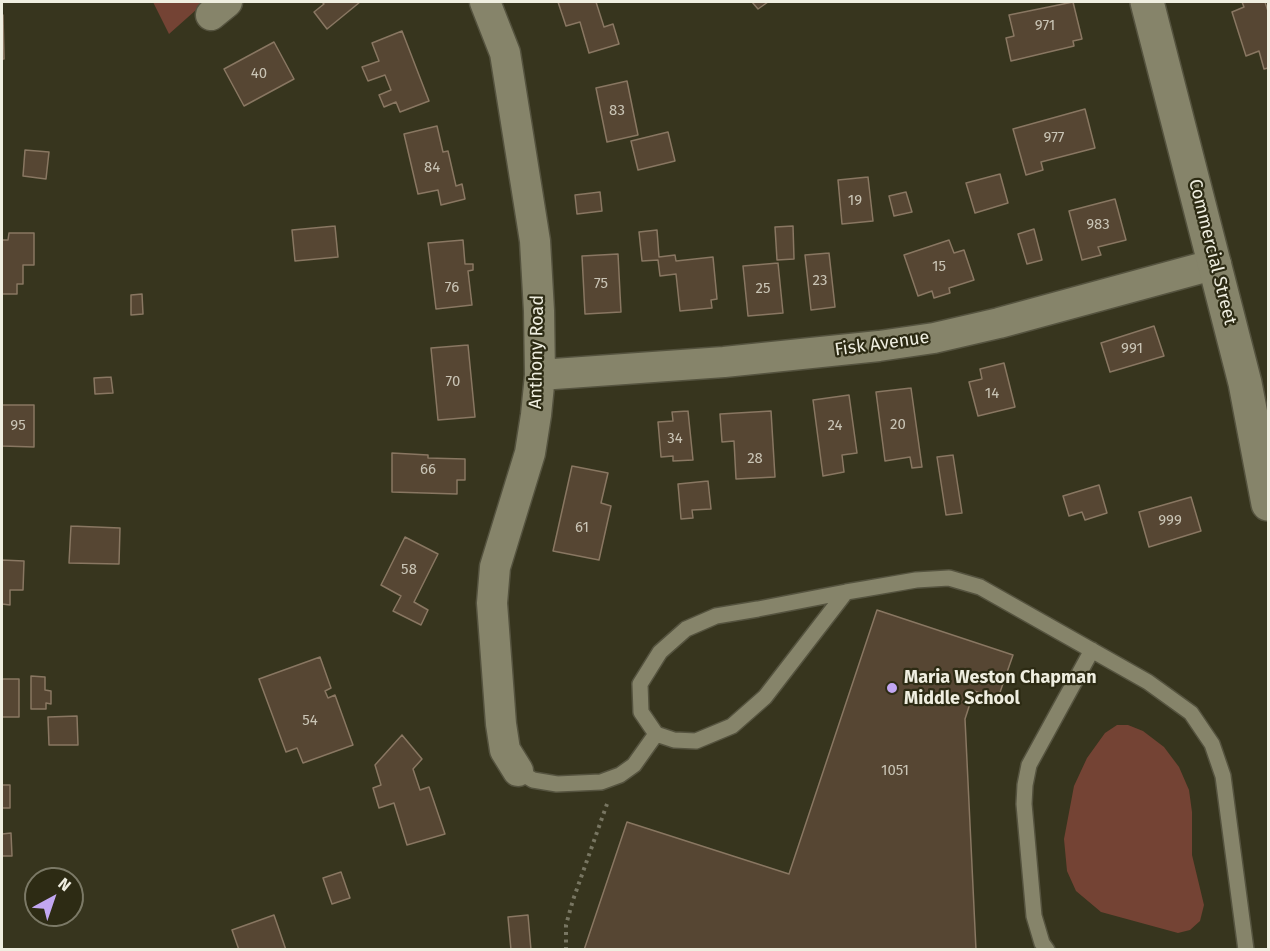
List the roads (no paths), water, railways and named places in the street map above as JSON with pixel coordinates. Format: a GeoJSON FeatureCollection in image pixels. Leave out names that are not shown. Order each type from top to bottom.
{"type":"FeatureCollection","features":[{"type":"Feature","properties":{"kind":"main road","name":"Commercial Street"},"geometry":{"type":"LineString","coordinates":[[1147,2],[1245,383],[1269,504]]}},
{"type":"Feature","properties":{"kind":"street","name":"Anthony Road"},"geometry":{"type":"LineString","coordinates":[[485,2],[505,53],[535,241],[540,375],[536,415],[530,453],[495,567],[492,603],[502,733],[505,750],[518,771]]}},
{"type":"Feature","properties":{"kind":"street","name":"Fisk Avenue"},"geometry":{"type":"LineString","coordinates":[[540,375],[748,359],[934,338],[999,323],[1216,264]]}},
{"type":"Feature","properties":{"kind":"lane"},"geometry":{"type":"LineString","coordinates":[[846,592],[765,697],[732,726],[696,741],[674,740],[656,734],[641,712],[640,684],[660,652],[686,629],[716,616],[846,592],[916,580],[949,578],[980,587],[1149,682],[1191,713],[1212,744],[1223,776],[1246,950]]}},
{"type":"Feature","properties":{"kind":"lane"},"geometry":{"type":"LineString","coordinates":[[1047,950],[1042,943],[1034,916],[1024,804],[1025,785],[1029,765],[1092,650]]}},
{"type":"Feature","properties":{"kind":"lane"},"geometry":{"type":"LineString","coordinates":[[518,771],[533,780],[557,784],[601,782],[620,775],[634,765],[656,734]]}},
{"type":"Feature","properties":{"kind":"place","name":"Maria Weston Chapman Middle School"},"geometry":{"type":"Point","coordinates":[892,688]}}]}
